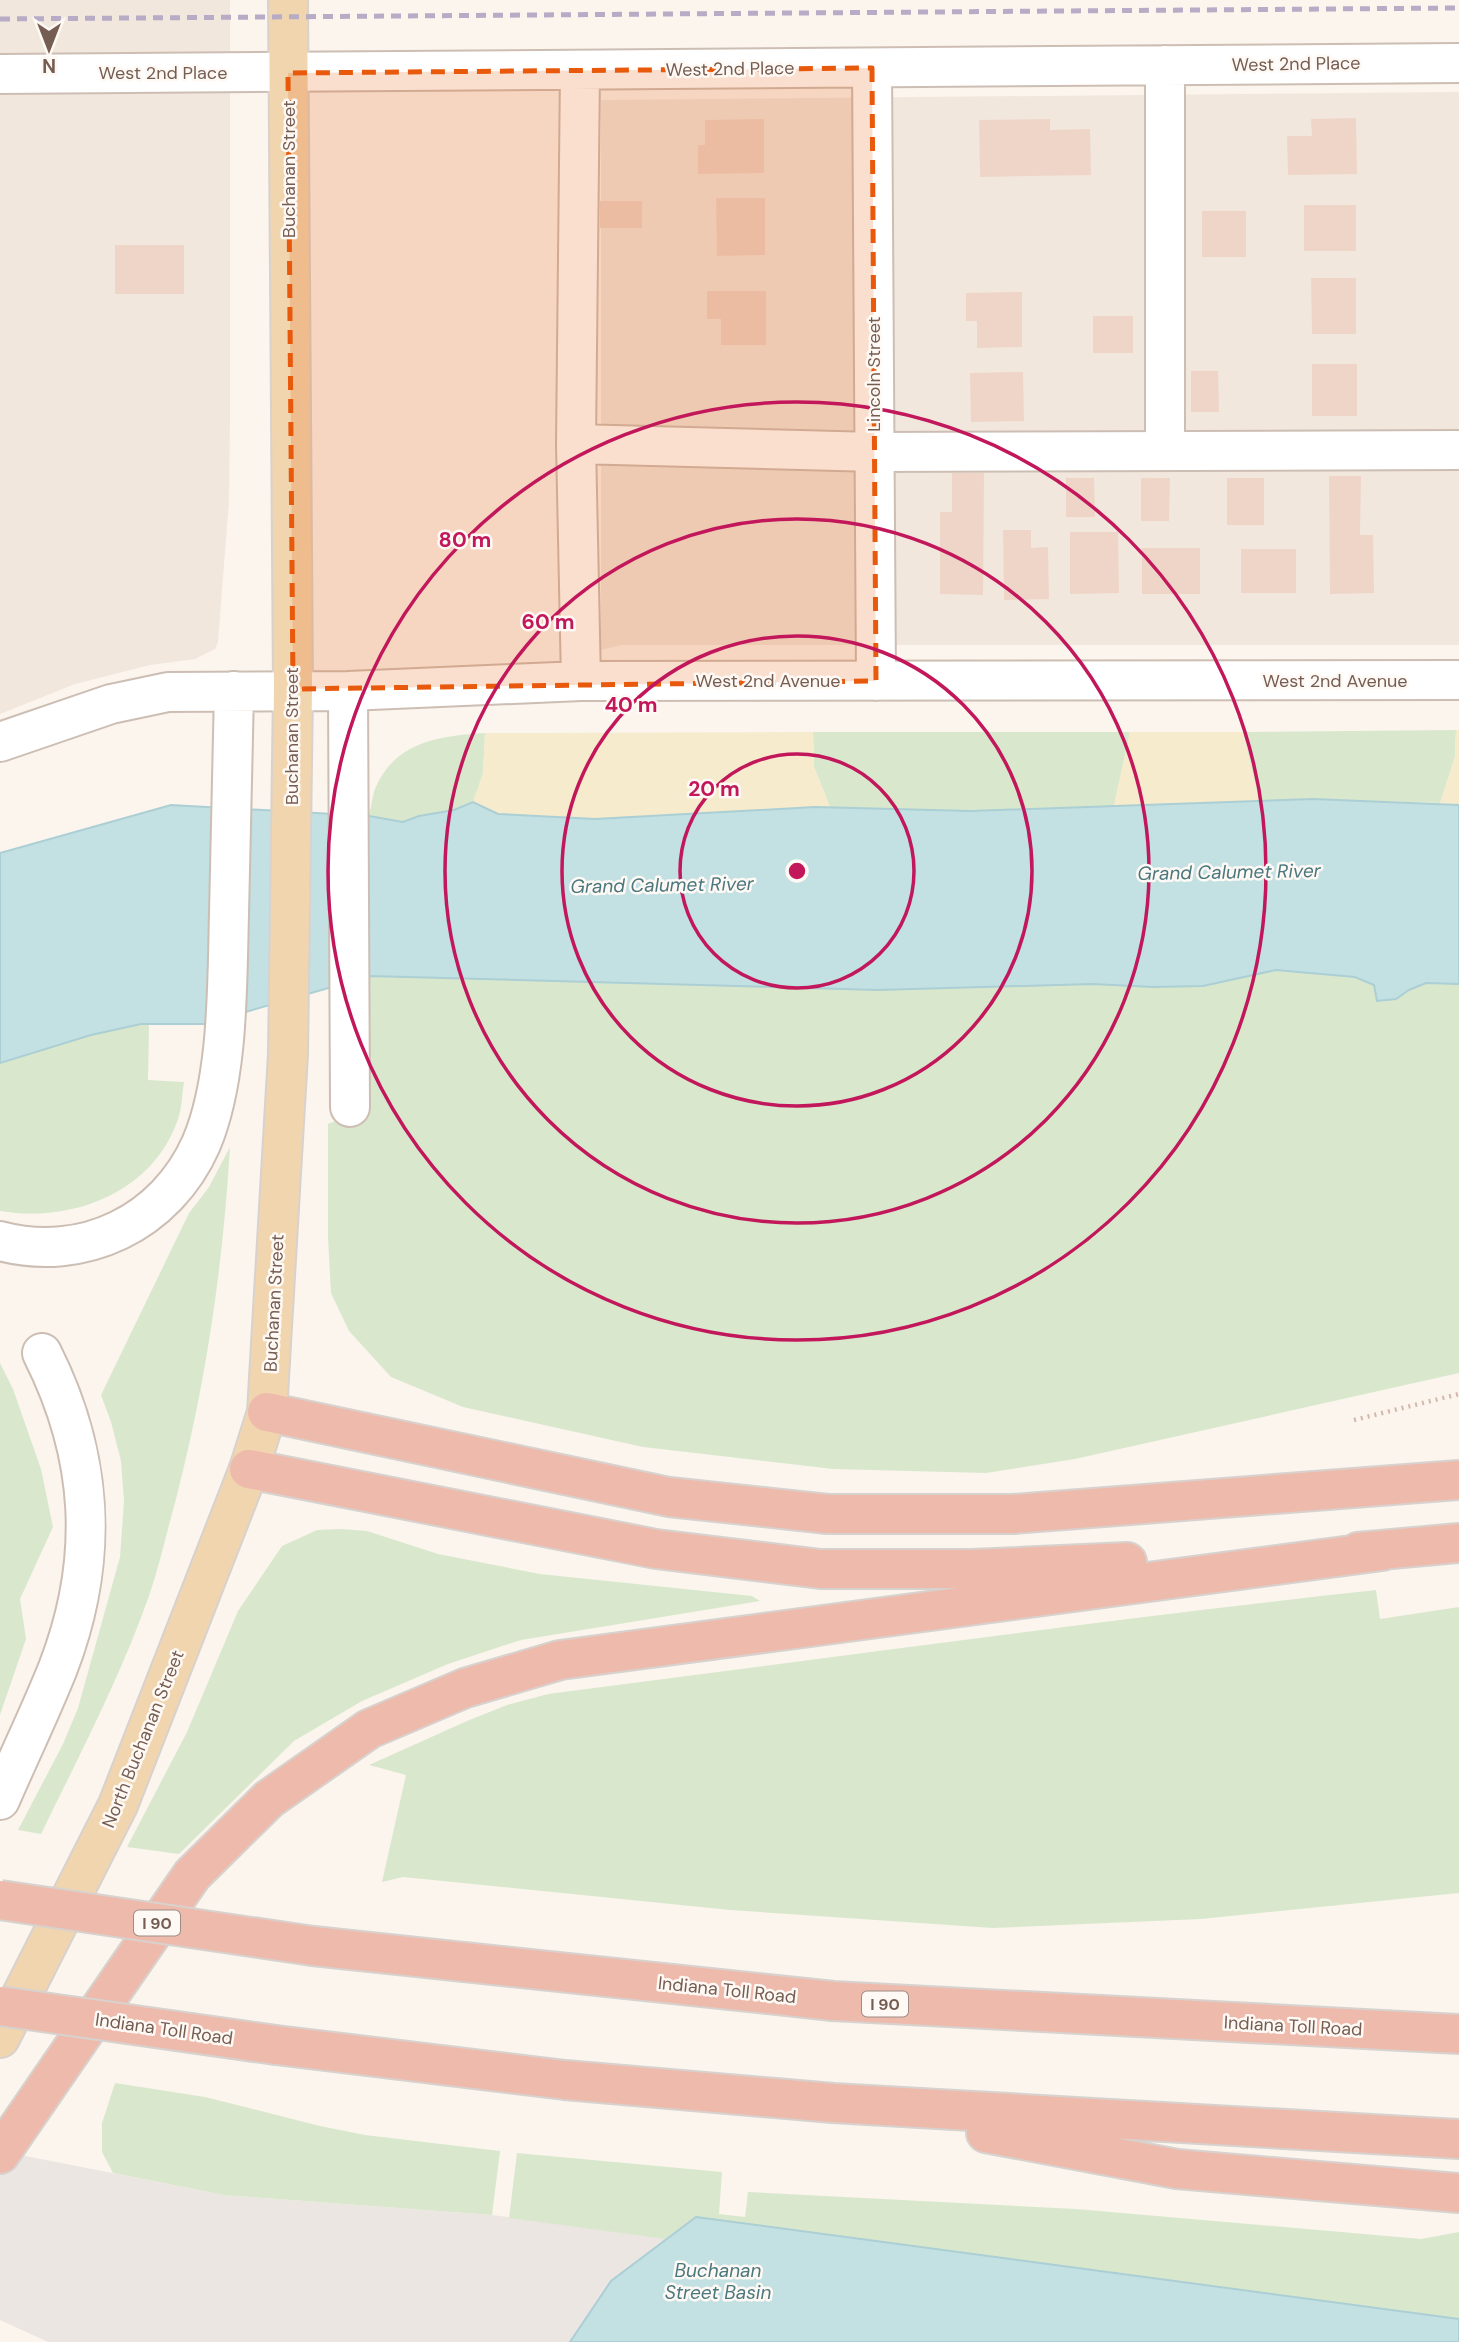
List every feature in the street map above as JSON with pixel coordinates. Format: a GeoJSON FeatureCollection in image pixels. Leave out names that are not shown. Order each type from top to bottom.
{"type":"FeatureCollection","features":[{"type":"Feature","properties":{"kind":"highway"},"geometry":{"type":"LineString","coordinates":[[267,1412],[669,1497],[828,1514],[1013,1514],[1459,1480]]}},
{"type":"Feature","properties":{"kind":"highway"},"geometry":{"type":"LineString","coordinates":[[249,1469],[656,1549],[821,1569],[972,1569],[1382,1551]]}},
{"type":"Feature","properties":{"kind":"highway"},"geometry":{"type":"LineString","coordinates":[[0,2154],[192,1875],[269,1799],[369,1729],[465,1688],[560,1660],[1459,1543]]}},
{"type":"Feature","properties":{"kind":"highway","name":"Indiana Toll Road"},"geometry":{"type":"LineString","coordinates":[[0,1900],[313,1946],[833,2001],[1459,2034]]}},
{"type":"Feature","properties":{"kind":"highway","name":"Indiana Toll Road"},"geometry":{"type":"LineString","coordinates":[[0,2006],[276,2045],[565,2080],[833,2103],[1459,2139]]}},
{"type":"Feature","properties":{"kind":"highway"},"geometry":{"type":"LineString","coordinates":[[833,2103],[1177,2169],[1459,2193]]}},
{"type":"Feature","properties":{"kind":"main road","name":"Buchanan Street"},"geometry":{"type":"LineString","coordinates":[[249,1469],[267,1412],[288,1054],[293,689],[288,0]]}},
{"type":"Feature","properties":{"kind":"main road","name":"North Buchanan Street"},"geometry":{"type":"LineString","coordinates":[[0,2038],[118,1805],[249,1469]]}},
{"type":"Feature","properties":{"kind":"street","name":"West 2nd Place"},"geometry":{"type":"LineString","coordinates":[[0,74],[1459,62]]}},
{"type":"Feature","properties":{"kind":"street"},"geometry":{"type":"LineString","coordinates":[[1165,65],[1165,451]]}},
{"type":"Feature","properties":{"kind":"street","name":"Lincoln Street"},"geometry":{"type":"LineString","coordinates":[[872,68],[876,681]]}},
{"type":"Feature","properties":{"kind":"street"},"geometry":{"type":"LineString","coordinates":[[580,70],[576,444],[581,681]]}},
{"type":"Feature","properties":{"kind":"street"},"geometry":{"type":"LineString","coordinates":[[576,444],[874,452],[1459,450]]}},
{"type":"Feature","properties":{"kind":"street","name":"West 2nd Avenue"},"geometry":{"type":"LineString","coordinates":[[0,742],[68,717],[156,693],[293,689],[348,691],[581,681],[1459,680]]}},
{"type":"Feature","properties":{"kind":"street"},"geometry":{"type":"LineString","coordinates":[[0,1241],[43,1248],[62,1248],[117,1233],[154,1209],[172,1192],[201,1143],[213,1104],[222,1054],[227,983],[234,691]]}},
{"type":"Feature","properties":{"kind":"street"},"geometry":{"type":"LineString","coordinates":[[348,691],[350,1107]]}},
{"type":"Feature","properties":{"kind":"street"},"geometry":{"type":"LineString","coordinates":[[0,1800],[58,1667],[72,1621],[83,1564],[86,1522],[84,1480],[75,1434],[60,1389],[42,1353]]}},
{"type":"Feature","properties":{"kind":"path"},"geometry":{"type":"LineString","coordinates":[[1354,1420],[1459,1394]]}},
{"type":"Feature","properties":{"kind":"highlighted area"},"geometry":{"type":"Polygon","coordinates":[[[872,68],[876,681],[293,689],[288,73],[872,68]]]}},
{"type":"Feature","properties":{"kind":"shaded area"},"geometry":{"type":"Polygon","coordinates":[[[0,0],[230,0],[230,422],[229,500],[218,642],[215,649],[195,659],[150,665],[75,684],[0,714],[0,0]]]}},
{"type":"Feature","properties":{"kind":"shaded area"},"geometry":{"type":"Polygon","coordinates":[[[1459,92],[1459,645],[622,645],[601,650],[601,100],[1459,92]]]}},
{"type":"Feature","properties":{"kind":"shaded area"},"geometry":{"type":"Polygon","coordinates":[[[0,2151],[224,2195],[492,2215],[1459,2342],[48,2342],[0,2320],[0,2151]]]}},
{"type":"Feature","properties":{"kind":"green space"},"geometry":{"type":"Polygon","coordinates":[[[1456,730],[1455,757],[1440,803],[1313,799],[1259,801],[1243,732],[1456,730]]]}},
{"type":"Feature","properties":{"kind":"green space"},"geometry":{"type":"Polygon","coordinates":[[[813,732],[1130,732],[1114,806],[971,811],[830,807],[814,767],[813,732]]]}},
{"type":"Feature","properties":{"kind":"green space"},"geometry":{"type":"Polygon","coordinates":[[[485,733],[483,774],[473,802],[454,810],[419,816],[403,822],[369,816],[375,789],[394,760],[421,744],[436,739],[485,733]]]}},
{"type":"Feature","properties":{"kind":"green space"},"geometry":{"type":"Polygon","coordinates":[[[1276,970],[1355,977],[1374,985],[1377,1000],[1396,999],[1426,983],[1459,984],[1459,1373],[1075,1459],[986,1473],[833,1469],[643,1447],[463,1407],[391,1377],[349,1331],[331,1293],[328,1124],[365,1109],[370,976],[878,990],[1092,984],[1203,986],[1276,970]]]}},
{"type":"Feature","properties":{"kind":"green space"},"geometry":{"type":"Polygon","coordinates":[[[149,1024],[148,1080],[184,1082],[179,1115],[166,1145],[150,1166],[130,1184],[107,1197],[81,1207],[55,1212],[27,1214],[0,1211],[0,1063],[91,1035],[149,1024]]]}},
{"type":"Feature","properties":{"kind":"green space"},"geometry":{"type":"Polygon","coordinates":[[[230,1147],[212,1324],[187,1455],[153,1584],[112,1687],[41,1834],[18,1830],[63,1744],[78,1708],[120,1557],[124,1501],[121,1461],[101,1395],[189,1213],[209,1187],[230,1147]]]}},
{"type":"Feature","properties":{"kind":"green space"},"geometry":{"type":"Polygon","coordinates":[[[0,1363],[13,1389],[41,1469],[53,1527],[20,1599],[26,1639],[0,1715],[0,1363]]]}},
{"type":"Feature","properties":{"kind":"green space"},"geometry":{"type":"Polygon","coordinates":[[[317,1530],[367,1531],[438,1554],[540,1574],[752,1596],[760,1601],[521,1640],[448,1664],[362,1701],[294,1741],[179,1854],[127,1847],[187,1732],[238,1611],[282,1546],[317,1530]]]}},
{"type":"Feature","properties":{"kind":"green space"},"geometry":{"type":"Polygon","coordinates":[[[1376,1590],[1380,1619],[1459,1607],[1459,1893],[1201,1919],[993,1928],[730,1910],[403,1877],[382,1882],[406,1775],[369,1765],[507,1705],[548,1694],[1376,1590]]]}},
{"type":"Feature","properties":{"kind":"green space"},"geometry":{"type":"Polygon","coordinates":[[[115,2083],[205,2097],[365,2135],[500,2151],[492,2215],[224,2195],[113,2173],[102,2152],[102,2123],[115,2083]]]}},
{"type":"Feature","properties":{"kind":"green space"},"geometry":{"type":"Polygon","coordinates":[[[517,2153],[722,2172],[719,2214],[745,2217],[748,2192],[1076,2209],[1421,2239],[1459,2232],[1459,2319],[696,2217],[666,2239],[509,2218],[517,2153]]]}},
{"type":"Feature","properties":{"kind":"sand"},"geometry":{"type":"Polygon","coordinates":[[[1456,730],[1459,730],[1459,805],[1440,803],[1455,757],[1456,730]]]}},
{"type":"Feature","properties":{"kind":"sand"},"geometry":{"type":"Polygon","coordinates":[[[813,732],[814,767],[830,807],[595,819],[497,814],[473,802],[483,774],[485,733],[813,732]]]}},
{"type":"Feature","properties":{"kind":"sand"},"geometry":{"type":"Polygon","coordinates":[[[1130,732],[1243,732],[1259,801],[1114,806],[1130,732]]]}},
{"type":"Feature","properties":{"kind":"water","name":"Grand Calumet River"},"geometry":{"type":"Polygon","coordinates":[[[1313,799],[1459,805],[1459,984],[1426,983],[1396,999],[1377,1001],[1374,985],[1355,977],[1276,970],[1203,986],[1092,984],[878,990],[370,976],[204,1024],[141,1024],[91,1035],[0,1063],[0,853],[171,805],[369,816],[403,822],[419,816],[454,810],[473,802],[498,814],[595,819],[815,807],[971,811],[1313,799]]]}},
{"type":"Feature","properties":{"kind":"water","name":"Buchanan Street Basin"},"geometry":{"type":"Polygon","coordinates":[[[696,2217],[1459,2319],[1459,2342],[570,2342],[611,2281],[696,2217]]]}},
{"type":"Feature","properties":{"kind":"building"},"geometry":{"type":"Polygon","coordinates":[[[1356,118],[1357,174],[1288,175],[1287,136],[1312,136],[1311,119],[1356,118]]]}},
{"type":"Feature","properties":{"kind":"building"},"geometry":{"type":"Polygon","coordinates":[[[764,119],[764,173],[698,174],[698,145],[705,145],[705,120],[764,119]]]}},
{"type":"Feature","properties":{"kind":"building"},"geometry":{"type":"Polygon","coordinates":[[[1050,119],[1050,130],[1090,129],[1091,175],[980,177],[979,120],[1050,119]]]}},
{"type":"Feature","properties":{"kind":"building"},"geometry":{"type":"Polygon","coordinates":[[[716,198],[765,198],[765,255],[717,256],[716,198]]]}},
{"type":"Feature","properties":{"kind":"building"},"geometry":{"type":"Polygon","coordinates":[[[600,201],[642,201],[642,228],[600,228],[600,201]]]}},
{"type":"Feature","properties":{"kind":"building"},"geometry":{"type":"Polygon","coordinates":[[[1304,205],[1356,205],[1356,251],[1304,251],[1304,205]]]}},
{"type":"Feature","properties":{"kind":"building"},"geometry":{"type":"Polygon","coordinates":[[[1202,211],[1246,211],[1246,257],[1202,257],[1202,211]]]}},
{"type":"Feature","properties":{"kind":"building"},"geometry":{"type":"Polygon","coordinates":[[[115,245],[184,245],[184,294],[115,294],[115,245]]]}},
{"type":"Feature","properties":{"kind":"building"},"geometry":{"type":"Polygon","coordinates":[[[1311,278],[1356,278],[1356,334],[1312,334],[1311,278]]]}},
{"type":"Feature","properties":{"kind":"building"},"geometry":{"type":"Polygon","coordinates":[[[707,291],[766,291],[766,345],[721,345],[721,319],[707,319],[707,291]]]}},
{"type":"Feature","properties":{"kind":"building"},"geometry":{"type":"Polygon","coordinates":[[[1022,292],[1022,347],[977,348],[977,321],[966,321],[966,293],[1022,292]]]}},
{"type":"Feature","properties":{"kind":"building"},"geometry":{"type":"Polygon","coordinates":[[[1093,316],[1133,316],[1133,353],[1093,353],[1093,316]]]}},
{"type":"Feature","properties":{"kind":"building"},"geometry":{"type":"Polygon","coordinates":[[[1312,364],[1357,364],[1357,416],[1312,416],[1312,364]]]}},
{"type":"Feature","properties":{"kind":"building"},"geometry":{"type":"Polygon","coordinates":[[[1191,371],[1218,371],[1219,412],[1191,412],[1191,371]]]}},
{"type":"Feature","properties":{"kind":"building"},"geometry":{"type":"Polygon","coordinates":[[[1023,372],[1024,421],[971,422],[970,373],[1023,372]]]}},
{"type":"Feature","properties":{"kind":"building"},"geometry":{"type":"Polygon","coordinates":[[[952,473],[984,473],[983,595],[940,594],[940,512],[952,512],[952,473]]]}},
{"type":"Feature","properties":{"kind":"building"},"geometry":{"type":"Polygon","coordinates":[[[1329,476],[1361,476],[1360,535],[1373,535],[1374,593],[1330,594],[1329,476]]]}},
{"type":"Feature","properties":{"kind":"building"},"geometry":{"type":"Polygon","coordinates":[[[1066,478],[1094,478],[1095,517],[1066,517],[1066,478]]]}},
{"type":"Feature","properties":{"kind":"building"},"geometry":{"type":"Polygon","coordinates":[[[1141,478],[1170,478],[1169,521],[1141,521],[1141,478]]]}},
{"type":"Feature","properties":{"kind":"building"},"geometry":{"type":"Polygon","coordinates":[[[1227,478],[1264,478],[1264,525],[1227,525],[1227,478]]]}},
{"type":"Feature","properties":{"kind":"building"},"geometry":{"type":"Polygon","coordinates":[[[1003,530],[1031,530],[1031,548],[1048,547],[1049,599],[1004,600],[1003,530]]]}},
{"type":"Feature","properties":{"kind":"building"},"geometry":{"type":"Polygon","coordinates":[[[1070,532],[1118,532],[1119,593],[1070,594],[1070,532]]]}},
{"type":"Feature","properties":{"kind":"building"},"geometry":{"type":"Polygon","coordinates":[[[1142,548],[1200,548],[1200,594],[1142,594],[1142,548]]]}},
{"type":"Feature","properties":{"kind":"building"},"geometry":{"type":"Polygon","coordinates":[[[1241,549],[1296,549],[1296,593],[1241,593],[1241,549]]]}},
{"type":"Feature","properties":{"kind":"railway"},"geometry":{"type":"LineString","coordinates":[[0,19],[1459,8]]}}]}
